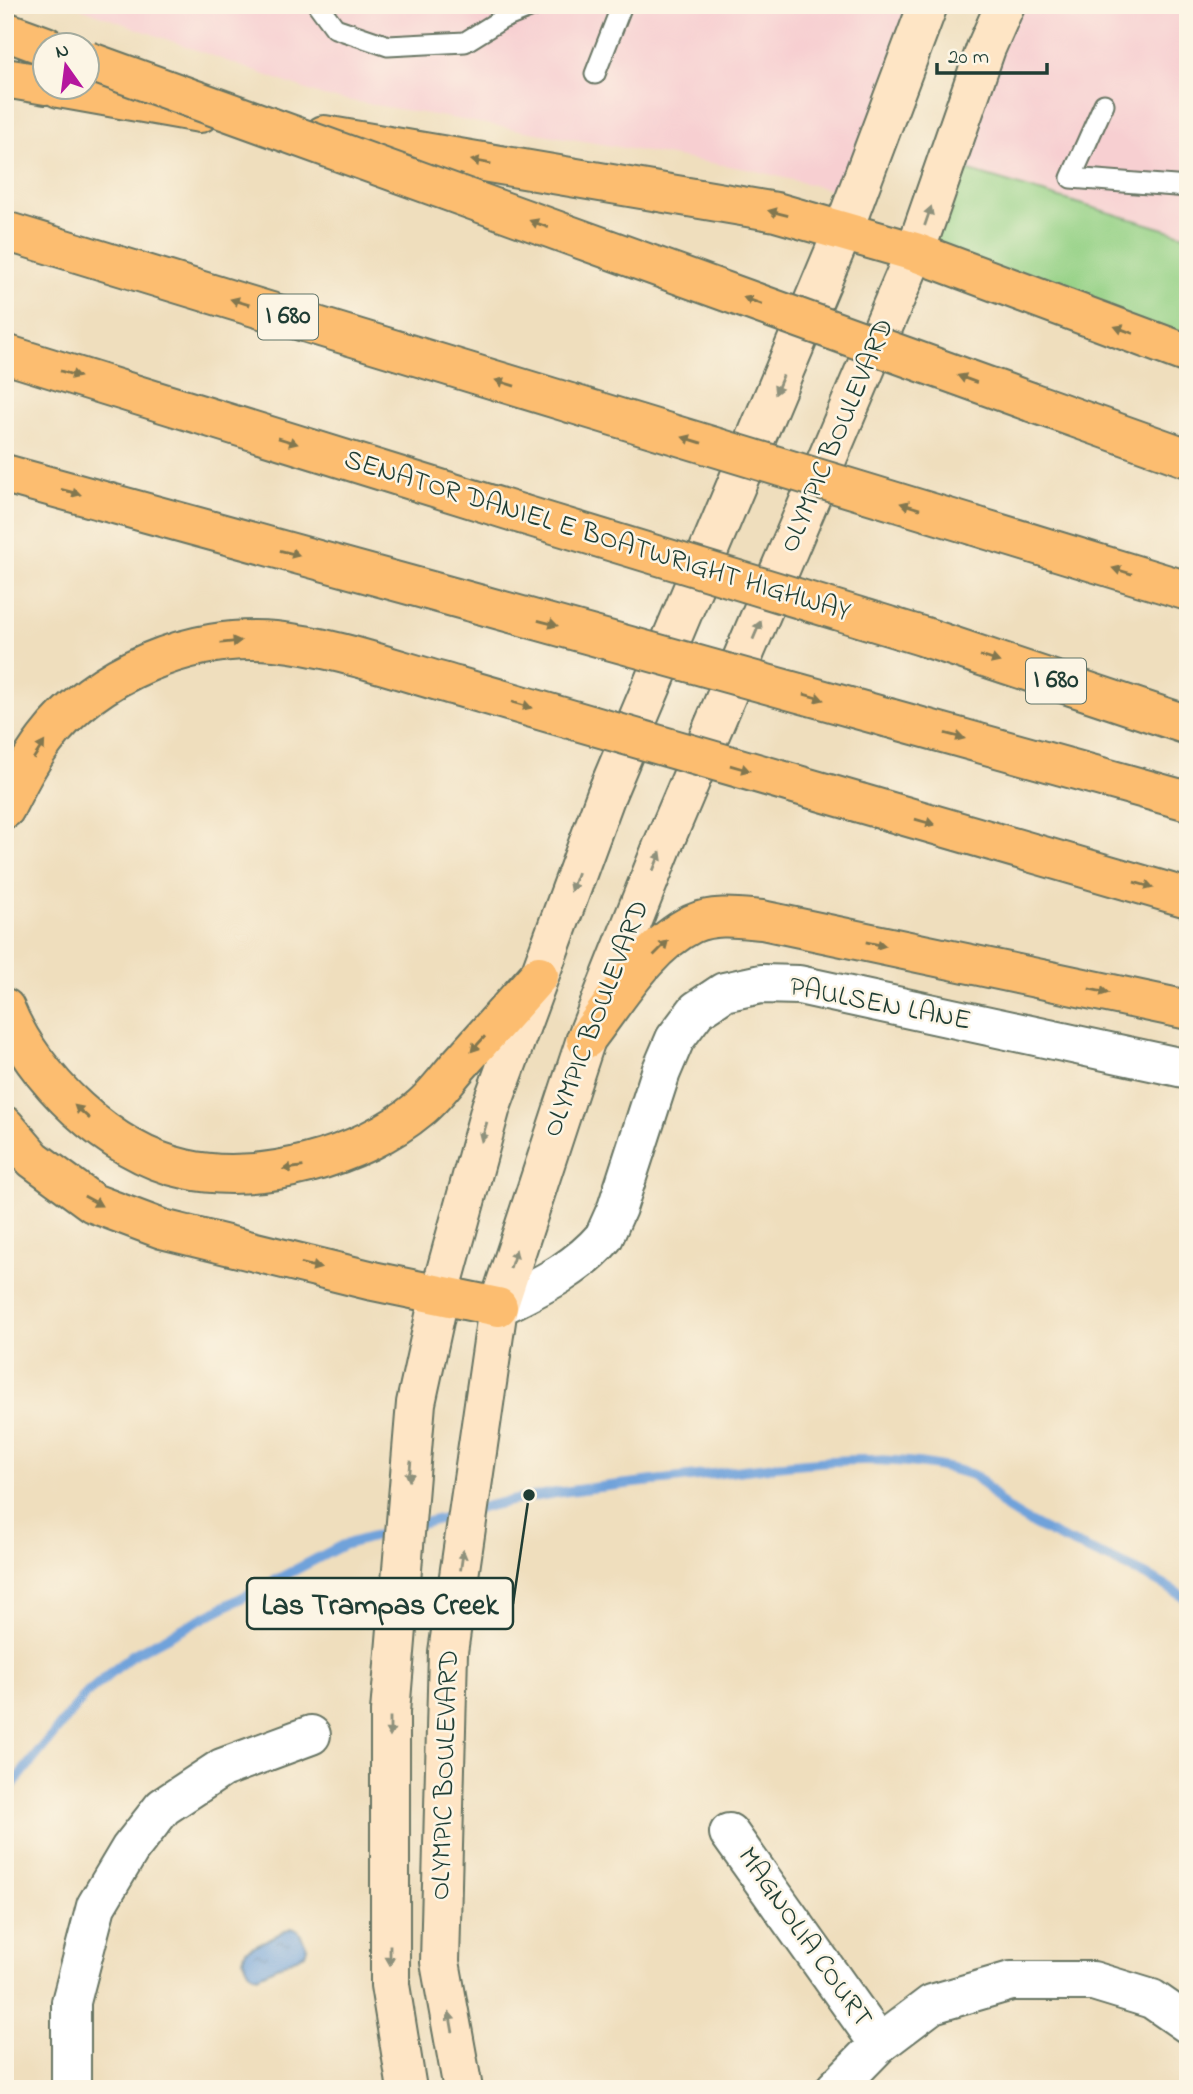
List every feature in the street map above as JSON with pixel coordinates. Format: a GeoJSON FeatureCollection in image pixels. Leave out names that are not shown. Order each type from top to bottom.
{"type":"FeatureCollection","features":[{"type":"Feature","properties":{"kind":"highway"},"geometry":{"type":"LineString","coordinates":[[5,31],[32,41]]}},
{"type":"Feature","properties":{"kind":"highway"},"geometry":{"type":"LineString","coordinates":[[102,66],[1188,458]]}},
{"type":"Feature","properties":{"kind":"highway"},"geometry":{"type":"LineString","coordinates":[[5,78],[32,83]]}},
{"type":"Feature","properties":{"kind":"highway"},"geometry":{"type":"LineString","coordinates":[[102,95],[776,212],[915,252],[1188,354]]}},
{"type":"Feature","properties":{"kind":"highway","name":"I 680"},"geometry":{"type":"LineString","coordinates":[[5,231],[1188,591]]}},
{"type":"Feature","properties":{"kind":"highway","name":"SENATOR DANIEL E BOATWRIGHT HIGHWAY"},"geometry":{"type":"LineString","coordinates":[[5,354],[925,638],[1188,725]]}},
{"type":"Feature","properties":{"kind":"highway"},"geometry":{"type":"LineString","coordinates":[[5,474],[1188,801]]}},
{"type":"Feature","properties":{"kind":"highway"},"geometry":{"type":"LineString","coordinates":[[5,809],[45,740],[64,718],[115,680],[150,661],[180,651],[243,641],[276,641],[346,656],[456,686],[1188,898]]}},
{"type":"Feature","properties":{"kind":"highway"},"geometry":{"type":"LineString","coordinates":[[586,1039],[666,942],[694,923],[726,916],[762,920],[1188,1010]]}},
{"type":"Feature","properties":{"kind":"highway"},"geometry":{"type":"LineString","coordinates":[[5,1008],[34,1063],[82,1113],[131,1148],[184,1169],[250,1173],[310,1165],[363,1143],[419,1110],[539,975]]}},
{"type":"Feature","properties":{"kind":"highway"},"geometry":{"type":"LineString","coordinates":[[5,1126],[33,1160],[93,1203],[162,1230],[373,1281],[498,1307]]}},
{"type":"Feature","properties":{"kind":"main road","name":"OLYMPIC BOULEVARD"},"geometry":{"type":"LineString","coordinates":[[407,2089],[390,1985],[390,1712],[416,1403],[440,1293],[491,1107],[606,795],[843,231],[928,5]]}},
{"type":"Feature","properties":{"kind":"main road","name":"OLYMPIC BOULEVARD"},"geometry":{"type":"LineString","coordinates":[[463,2089],[440,1962],[448,1652],[498,1307],[586,1039],[663,845],[915,252],[986,48],[1004,5]]}},
{"type":"Feature","properties":{"kind":"street","name":"PAULSEN LANE"},"geometry":{"type":"LineString","coordinates":[[498,1307],[558,1277],[587,1257],[604,1237],[675,1039],[696,1010],[724,992],[761,984],[799,985],[1188,1069]]}},
{"type":"Feature","properties":{"kind":"street"},"geometry":{"type":"LineString","coordinates":[[71,2089],[71,2002],[96,1906],[130,1849],[163,1807],[222,1768],[311,1735]]}},
{"type":"Feature","properties":{"kind":"street","name":"MAGNOLIA COURT"},"geometry":{"type":"LineString","coordinates":[[729,1833],[879,2044]]}},
{"type":"Feature","properties":{"kind":"street"},"geometry":{"type":"LineString","coordinates":[[835,2089],[879,2044],[932,2004],[1011,1982],[1093,1981],[1152,1999],[1188,2024]]}},
{"type":"Feature","properties":{"kind":"lane"},"geometry":{"type":"LineString","coordinates":[[318,5],[335,28],[388,46],[465,42],[502,19],[537,5]]}},
{"type":"Feature","properties":{"kind":"lane"},"geometry":{"type":"LineString","coordinates":[[595,74],[622,5]]}},
{"type":"Feature","properties":{"kind":"lane"},"geometry":{"type":"LineString","coordinates":[[1104,104],[1070,178],[1188,187]]}},
{"type":"Feature","properties":{"kind":"shaded area"},"geometry":{"type":"Polygon","coordinates":[[[72,5],[928,5],[857,196],[752,170],[323,96],[72,5]]]}},
{"type":"Feature","properties":{"kind":"shaded area"},"geometry":{"type":"Polygon","coordinates":[[[1005,5],[1188,5],[1188,236],[946,164],[1005,5]]]}},
{"type":"Feature","properties":{"kind":"green space"},"geometry":{"type":"Polygon","coordinates":[[[946,164],[1188,236],[1188,354],[915,252],[946,164]]]}},
{"type":"Feature","properties":{"kind":"water"},"geometry":{"type":"Polygon","coordinates":[[[291,1928],[298,1930],[307,1947],[305,1954],[257,1976],[250,1972],[243,1959],[246,1950],[291,1928]]]}},
{"type":"Feature","properties":{"kind":"waterway"},"geometry":{"type":"LineString","coordinates":[[477,1509],[578,1490],[789,1465],[826,1461],[899,1461],[970,1474],[985,1485],[1004,1506],[1030,1523],[1167,1586],[1188,1600]]}},
{"type":"Feature","properties":{"kind":"waterway"},"geometry":{"type":"LineString","coordinates":[[413,1526],[462,1513]]}},
{"type":"Feature","properties":{"kind":"waterway"},"geometry":{"type":"LineString","coordinates":[[5,1794],[85,1695],[132,1655],[343,1545],[398,1530]]}},
{"type":"Feature","properties":{"kind":"place","name":"Las Trampas Creek"},"geometry":{"type":"Point","coordinates":[529,1495]}}]}
